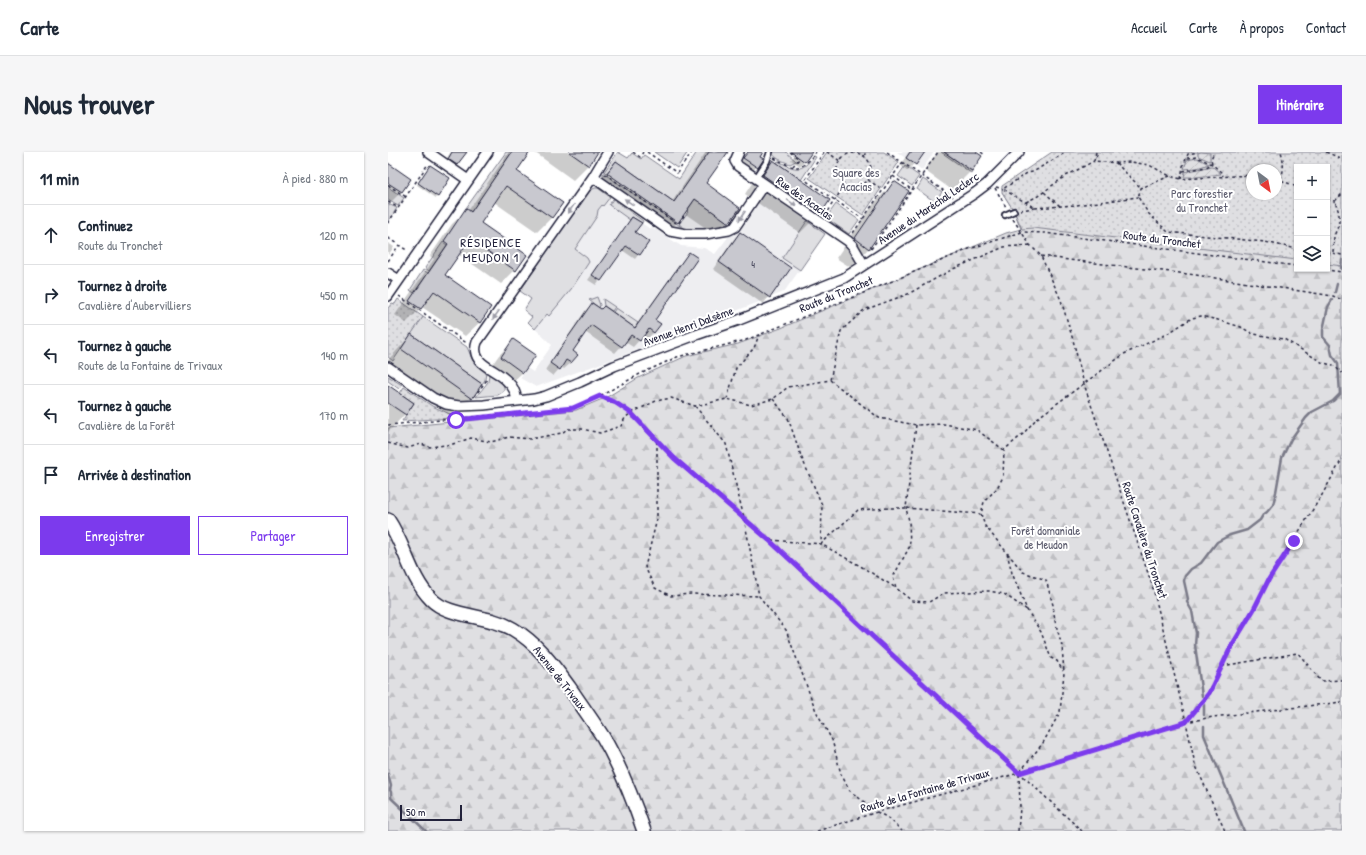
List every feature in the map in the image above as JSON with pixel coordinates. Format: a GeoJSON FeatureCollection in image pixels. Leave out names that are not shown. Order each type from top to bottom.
{"type":"FeatureCollection","features":[{"type":"Feature","properties":{"kind":"main road","name":"Avenue de Trivaux"},"geometry":{"type":"LineString","coordinates":[[388,520],[399,539],[421,587],[435,603],[447,610],[491,619],[506,625],[528,639],[542,652],[576,697],[603,738],[625,781],[644,831]]}},
{"type":"Feature","properties":{"kind":"street"},"geometry":{"type":"LineString","coordinates":[[390,293],[488,152]]}},
{"type":"Feature","properties":{"kind":"street"},"geometry":{"type":"LineString","coordinates":[[517,401],[515,393],[508,381],[477,358],[475,347],[481,336],[593,177],[608,152]]}},
{"type":"Feature","properties":{"kind":"street","name":"Rue des Acacias"},"geometry":{"type":"LineString","coordinates":[[739,152],[735,161],[738,166],[850,244],[864,265]]}},
{"type":"Feature","properties":{"kind":"street","name":"Avenue du Maréchal Leclerc"},"geometry":{"type":"LineString","coordinates":[[864,265],[962,202],[987,184],[1019,152]]}},
{"type":"Feature","properties":{"kind":"street"},"geometry":{"type":"LineString","coordinates":[[431,154],[468,180]]}},
{"type":"Feature","properties":{"kind":"street"},"geometry":{"type":"LineString","coordinates":[[593,177],[670,231],[686,234],[711,233],[729,230],[735,227],[764,184]]}},
{"type":"Feature","properties":{"kind":"street","name":"Avenue Henri Dalsème"},"geometry":{"type":"LineString","coordinates":[[388,367],[440,402],[459,406],[517,401],[546,396],[614,366],[740,320],[833,283],[864,265]]}},
{"type":"Feature","properties":{"kind":"street"},"geometry":{"type":"LineString","coordinates":[[388,273],[399,280]]}},
{"type":"Feature","properties":{"kind":"lane"},"geometry":{"type":"LineString","coordinates":[[756,178],[767,161],[770,152]]}},
{"type":"Feature","properties":{"kind":"lane"},"geometry":{"type":"LineString","coordinates":[[1005,215],[1014,211]]}},
{"type":"Feature","properties":{"kind":"path"},"geometry":{"type":"LineString","coordinates":[[633,152],[640,157],[643,152]]}},
{"type":"Feature","properties":{"kind":"path"},"geometry":{"type":"LineString","coordinates":[[647,152],[677,173],[692,152]]}},
{"type":"Feature","properties":{"kind":"path"},"geometry":{"type":"LineString","coordinates":[[790,152],[799,159],[793,166]]}},
{"type":"Feature","properties":{"kind":"path"},"geometry":{"type":"LineString","coordinates":[[767,161],[772,157],[797,168],[803,166],[816,152]]}},
{"type":"Feature","properties":{"kind":"path"},"geometry":{"type":"LineString","coordinates":[[840,161],[826,152],[805,180],[863,219]]}},
{"type":"Feature","properties":{"kind":"path"},"geometry":{"type":"LineString","coordinates":[[864,156],[866,152]]}},
{"type":"Feature","properties":{"kind":"path"},"geometry":{"type":"LineString","coordinates":[[887,152],[954,198],[957,195],[962,202]]}},
{"type":"Feature","properties":{"kind":"path"},"geometry":{"type":"LineString","coordinates":[[871,250],[938,152]]}},
{"type":"Feature","properties":{"kind":"path"},"geometry":{"type":"LineString","coordinates":[[981,152],[985,155]]}},
{"type":"Feature","properties":{"kind":"path"},"geometry":{"type":"LineString","coordinates":[[1035,208],[1003,189],[1027,173],[1033,172],[1066,152]]}},
{"type":"Feature","properties":{"kind":"path"},"geometry":{"type":"LineString","coordinates":[[1094,161],[1098,152]]}},
{"type":"Feature","properties":{"kind":"path"},"geometry":{"type":"LineString","coordinates":[[1181,179],[1183,166],[1188,154],[1198,152],[1197,156]]}},
{"type":"Feature","properties":{"kind":"path"},"geometry":{"type":"LineString","coordinates":[[1212,164],[1211,159],[1213,152]]}},
{"type":"Feature","properties":{"kind":"path"},"geometry":{"type":"LineString","coordinates":[[1281,152],[1283,157],[1282,176]]}},
{"type":"Feature","properties":{"kind":"path"},"geometry":{"type":"LineString","coordinates":[[1326,152],[1342,159]]}},
{"type":"Feature","properties":{"kind":"path"},"geometry":{"type":"LineString","coordinates":[[853,153],[864,156],[870,164],[871,170],[868,180],[859,187],[845,185],[838,178],[837,166],[840,161],[848,154],[853,153]]}},
{"type":"Feature","properties":{"kind":"path"},"geometry":{"type":"LineString","coordinates":[[388,223],[406,197],[431,154]]}},
{"type":"Feature","properties":{"kind":"path"},"geometry":{"type":"LineString","coordinates":[[1187,158],[1197,156],[1212,164],[1222,173],[1223,176]]}},
{"type":"Feature","properties":{"kind":"path"},"geometry":{"type":"LineString","coordinates":[[1026,203],[1064,177],[1094,161],[1116,163],[1131,162],[1149,165],[1170,176],[1181,179],[1246,175]]}},
{"type":"Feature","properties":{"kind":"path"},"geometry":{"type":"LineString","coordinates":[[851,236],[902,162]]}},
{"type":"Feature","properties":{"kind":"path"},"geometry":{"type":"LineString","coordinates":[[1116,163],[1141,188]]}},
{"type":"Feature","properties":{"kind":"path"},"geometry":{"type":"LineString","coordinates":[[1183,171],[1206,167],[1212,164]]}},
{"type":"Feature","properties":{"kind":"path"},"geometry":{"type":"LineString","coordinates":[[602,171],[678,224],[686,213]]}},
{"type":"Feature","properties":{"kind":"path"},"geometry":{"type":"LineString","coordinates":[[893,176],[912,190]]}},
{"type":"Feature","properties":{"kind":"path"},"geometry":{"type":"LineString","coordinates":[[1138,197],[1141,188],[1170,176]]}},
{"type":"Feature","properties":{"kind":"path"},"geometry":{"type":"LineString","coordinates":[[868,180],[883,190]]}},
{"type":"Feature","properties":{"kind":"path"},"geometry":{"type":"LineString","coordinates":[[1282,180],[1294,186]]}},
{"type":"Feature","properties":{"kind":"path"},"geometry":{"type":"LineString","coordinates":[[388,185],[406,197]]}},
{"type":"Feature","properties":{"kind":"path"},"geometry":{"type":"LineString","coordinates":[[820,222],[845,185]]}},
{"type":"Feature","properties":{"kind":"path"},"geometry":{"type":"LineString","coordinates":[[994,186],[1006,207]]}},
{"type":"Feature","properties":{"kind":"path"},"geometry":{"type":"LineString","coordinates":[[1044,192],[1060,206]]}},
{"type":"Feature","properties":{"kind":"path"},"geometry":{"type":"LineString","coordinates":[[1336,202],[1342,194]]}},
{"type":"Feature","properties":{"kind":"path"},"geometry":{"type":"LineString","coordinates":[[1014,211],[1138,197]]}},
{"type":"Feature","properties":{"kind":"path"},"geometry":{"type":"LineString","coordinates":[[1138,197],[1148,213],[1168,232],[1265,242],[1294,248]]}},
{"type":"Feature","properties":{"kind":"path"},"geometry":{"type":"LineString","coordinates":[[1330,201],[1336,202]]}},
{"type":"Feature","properties":{"kind":"path"},"geometry":{"type":"LineString","coordinates":[[388,202],[399,208]]}},
{"type":"Feature","properties":{"kind":"path"},"geometry":{"type":"LineString","coordinates":[[1336,202],[1339,213],[1339,224],[1334,236],[1333,252],[1342,255]]}},
{"type":"Feature","properties":{"kind":"path"},"geometry":{"type":"LineString","coordinates":[[1012,219],[1030,246],[1041,256],[1196,275],[1333,296],[1342,300]]}},
{"type":"Feature","properties":{"kind":"path","name":"Route du Tronchet"},"geometry":{"type":"LineString","coordinates":[[388,425],[573,408],[677,357],[746,340],[969,249],[1022,232],[1044,233],[1294,266]]}},
{"type":"Feature","properties":{"kind":"path"},"geometry":{"type":"LineString","coordinates":[[388,238],[415,256]]}},
{"type":"Feature","properties":{"kind":"path"},"geometry":{"type":"LineString","coordinates":[[388,261],[399,245]]}},
{"type":"Feature","properties":{"kind":"path"},"geometry":{"type":"LineString","coordinates":[[830,380],[841,331],[864,310],[908,294],[953,269],[1004,247],[1030,246]]}},
{"type":"Feature","properties":{"kind":"path","name":"Route Cavalière du Tronchet"},"geometry":{"type":"LineString","coordinates":[[1041,256],[1061,300],[1084,384],[1153,588],[1195,764],[1225,831]]}},
{"type":"Feature","properties":{"kind":"path"},"geometry":{"type":"LineString","coordinates":[[1330,270],[1342,272]]}},
{"type":"Feature","properties":{"kind":"path"},"geometry":{"type":"LineString","coordinates":[[390,293],[467,344],[475,347]]}},
{"type":"Feature","properties":{"kind":"path"},"geometry":{"type":"LineString","coordinates":[[1018,831],[1020,808],[1019,773],[1043,743],[1060,712],[1064,673],[1062,646],[1046,580],[1023,572],[985,526],[981,514],[984,502],[997,488],[1003,477],[1004,450],[1023,434],[1036,419],[1124,354],[1168,334],[1192,318],[1201,316],[1241,327],[1253,334],[1284,339],[1323,363],[1333,365],[1342,373]]}},
{"type":"Feature","properties":{"kind":"path"},"geometry":{"type":"LineString","coordinates":[[727,399],[736,368],[754,348],[760,334]]}},
{"type":"Feature","properties":{"kind":"path"},"geometry":{"type":"LineString","coordinates":[[470,406],[471,402],[486,381],[488,367]]}},
{"type":"Feature","properties":{"kind":"path"},"geometry":{"type":"LineString","coordinates":[[388,443],[408,448],[421,444],[430,446],[453,444],[471,438],[491,442],[508,437],[530,439],[562,433],[568,429],[582,429],[600,433],[621,426],[625,418],[631,413],[656,401],[671,398],[695,406],[727,399],[751,405],[773,399],[788,387],[830,380],[879,418],[916,425],[944,424],[977,430],[1004,450]]}},
{"type":"Feature","properties":{"kind":"path"},"geometry":{"type":"LineString","coordinates":[[600,396],[616,403],[631,413],[674,458],[769,540],[1082,831]]}},
{"type":"Feature","properties":{"kind":"path"},"geometry":{"type":"LineString","coordinates":[[773,399],[788,418],[801,456],[822,505],[821,544]]}},
{"type":"Feature","properties":{"kind":"path"},"geometry":{"type":"LineString","coordinates":[[695,406],[726,444],[744,518],[759,596],[786,630],[816,711],[832,740],[841,774],[850,791],[877,812],[890,819],[902,831]]}},
{"type":"Feature","properties":{"kind":"path"},"geometry":{"type":"LineString","coordinates":[[896,588],[893,576],[910,546],[909,521],[906,508],[916,425]]}},
{"type":"Feature","properties":{"kind":"path"},"geometry":{"type":"LineString","coordinates":[[657,440],[657,519],[645,567],[655,588],[671,596],[692,594],[759,596]]}},
{"type":"Feature","properties":{"kind":"path"},"geometry":{"type":"LineString","coordinates":[[1186,722],[1209,693],[1231,647],[1254,609],[1269,579],[1322,495],[1342,459]]}},
{"type":"Feature","properties":{"kind":"path"},"geometry":{"type":"LineString","coordinates":[[821,544],[858,510],[906,508],[981,514]]}},
{"type":"Feature","properties":{"kind":"path"},"geometry":{"type":"LineString","coordinates":[[769,540],[821,544],[896,588],[912,601],[928,602],[944,593],[989,591],[1004,594],[1027,610]]}},
{"type":"Feature","properties":{"kind":"path"},"geometry":{"type":"LineString","coordinates":[[1007,552],[1012,573],[1027,610],[1041,632],[1051,658],[1057,661],[1064,673]]}},
{"type":"Feature","properties":{"kind":"path"},"geometry":{"type":"LineString","coordinates":[[1222,666],[1298,653],[1321,681],[1342,680]]}},
{"type":"Feature","properties":{"kind":"path","name":"Route de la Fontaine de Trivaux"},"geometry":{"type":"LineString","coordinates":[[817,831],[877,812],[1019,773],[1186,722],[1213,717],[1342,702]]}},
{"type":"Feature","properties":{"kind":"shaded area"},"geometry":{"type":"Polygon","coordinates":[[[897,152],[934,152],[922,170],[897,152]]]}},
{"type":"Feature","properties":{"kind":"shaded area"},"geometry":{"type":"Polygon","coordinates":[[[597,191],[650,229],[652,227],[681,246],[704,248],[715,254],[761,195],[768,194],[825,234],[784,292],[621,356],[536,387],[520,378],[527,368],[533,372],[552,345],[528,322],[532,317],[523,309],[531,299],[524,293],[597,191]]]}},
{"type":"Feature","properties":{"kind":"green space"},"geometry":{"type":"Polygon","coordinates":[[[506,152],[512,152],[471,212],[466,208],[506,152]]]}},
{"type":"Feature","properties":{"kind":"green space"},"geometry":{"type":"Polygon","coordinates":[[[618,152],[628,158],[632,153],[641,159],[644,155],[679,179],[697,152],[709,152],[674,202],[616,161],[607,173],[604,172],[618,152]]]}},
{"type":"Feature","properties":{"kind":"green space"},"geometry":{"type":"Polygon","coordinates":[[[654,152],[688,152],[677,168],[654,152]]]}},
{"type":"Feature","properties":{"kind":"green space"},"geometry":{"type":"Polygon","coordinates":[[[772,152],[786,152],[796,161],[790,164],[777,158],[772,152]]]}},
{"type":"Feature","properties":{"kind":"green space","name":"Square des Acacias"},"geometry":{"type":"Polygon","coordinates":[[[827,152],[884,152],[899,162],[863,215],[809,178],[827,152]]]}},
{"type":"Feature","properties":{"kind":"green space"},"geometry":{"type":"Polygon","coordinates":[[[941,152],[944,152],[972,171],[971,173],[941,152]]]}},
{"type":"Feature","properties":{"kind":"green space","name":"Parc forestier du Tronchet"},"geometry":{"type":"Polygon","coordinates":[[[1052,152],[1342,152],[1342,266],[1330,264],[1330,164],[1294,164],[1294,260],[1033,228],[1022,229],[1014,211],[1002,192],[1002,186],[1052,152]]]}},
{"type":"Feature","properties":{"kind":"green space"},"geometry":{"type":"Polygon","coordinates":[[[1198,153],[1210,153],[1210,161],[1198,156],[1198,153]]]}},
{"type":"Feature","properties":{"kind":"green space"},"geometry":{"type":"Polygon","coordinates":[[[814,156],[816,157],[801,180],[777,163],[778,161],[794,168],[798,168],[805,165],[814,156]]]}},
{"type":"Feature","properties":{"kind":"green space"},"geometry":{"type":"Polygon","coordinates":[[[1197,158],[1209,164],[1197,168],[1184,169],[1187,160],[1197,158]]]}},
{"type":"Feature","properties":{"kind":"green space"},"geometry":{"type":"Polygon","coordinates":[[[905,166],[919,176],[912,186],[898,176],[905,166]]]}},
{"type":"Feature","properties":{"kind":"green space"},"geometry":{"type":"Polygon","coordinates":[[[1212,166],[1221,174],[1184,177],[1185,172],[1212,166]]]}},
{"type":"Feature","properties":{"kind":"green space"},"geometry":{"type":"Polygon","coordinates":[[[603,173],[686,230],[666,225],[603,179],[603,173]]]}},
{"type":"Feature","properties":{"kind":"green space"},"geometry":{"type":"Polygon","coordinates":[[[923,179],[942,192],[935,202],[917,189],[923,179]]]}},
{"type":"Feature","properties":{"kind":"green space"},"geometry":{"type":"Polygon","coordinates":[[[388,187],[404,198],[398,206],[388,200],[388,187]]]}},
{"type":"Feature","properties":{"kind":"green space"},"geometry":{"type":"Polygon","coordinates":[[[598,188],[610,197],[598,210],[597,216],[575,249],[587,258],[589,262],[572,288],[549,316],[547,314],[535,329],[528,322],[532,317],[524,310],[531,299],[520,291],[589,191],[598,188]]]}},
{"type":"Feature","properties":{"kind":"green space","name":"Forêt domaniale de Meudon"},"geometry":{"type":"Polygon","coordinates":[[[1002,192],[1294,251],[1294,272],[1330,272],[1330,258],[1338,266],[1342,266],[1342,831],[388,831],[388,428],[576,410],[607,397],[638,378],[686,356],[738,344],[781,328],[1006,233],[1021,229],[1014,211],[1002,192]]]}},
{"type":"Feature","properties":{"kind":"green space"},"geometry":{"type":"Polygon","coordinates":[[[613,199],[643,221],[642,223],[632,217],[630,220],[609,205],[613,199]]]}},
{"type":"Feature","properties":{"kind":"green space"},"geometry":{"type":"Polygon","coordinates":[[[695,199],[729,223],[715,229],[702,231],[691,231],[679,224],[695,199]]]}},
{"type":"Feature","properties":{"kind":"green space"},"geometry":{"type":"Polygon","coordinates":[[[388,204],[397,208],[388,222],[388,204]]]}},
{"type":"Feature","properties":{"kind":"green space"},"geometry":{"type":"Polygon","coordinates":[[[836,204],[859,220],[849,234],[826,218],[836,204]]]}},
{"type":"Feature","properties":{"kind":"green space"},"geometry":{"type":"Polygon","coordinates":[[[807,221],[825,234],[800,270],[782,258],[807,221]]]}},
{"type":"Feature","properties":{"kind":"green space"},"geometry":{"type":"Polygon","coordinates":[[[443,242],[447,245],[429,271],[425,268],[443,242]]]}},
{"type":"Feature","properties":{"kind":"green space"},"geometry":{"type":"Polygon","coordinates":[[[423,270],[428,273],[414,293],[410,290],[423,270]]]}},
{"type":"Feature","properties":{"kind":"green space"},"geometry":{"type":"Polygon","coordinates":[[[597,297],[600,305],[599,308],[589,300],[597,297]]]}},
{"type":"Feature","properties":{"kind":"green space"},"geometry":{"type":"Polygon","coordinates":[[[398,299],[423,317],[393,361],[388,357],[388,308],[392,303],[395,304],[398,299]]]}},
{"type":"Feature","properties":{"kind":"green space"},"geometry":{"type":"Polygon","coordinates":[[[603,299],[615,307],[612,311],[604,306],[603,299]]]}},
{"type":"Feature","properties":{"kind":"green space"},"geometry":{"type":"Polygon","coordinates":[[[616,308],[638,323],[635,328],[613,312],[616,308]]]}},
{"type":"Feature","properties":{"kind":"green space"},"geometry":{"type":"Polygon","coordinates":[[[423,317],[467,347],[473,361],[486,372],[485,380],[482,384],[411,334],[423,317]]]}},
{"type":"Feature","properties":{"kind":"green space"},"geometry":{"type":"Polygon","coordinates":[[[489,374],[502,383],[504,391],[498,395],[476,397],[488,382],[489,374]]]}},
{"type":"Feature","properties":{"kind":"green space"},"geometry":{"type":"Polygon","coordinates":[[[388,376],[402,385],[399,389],[388,381],[388,376]]]}},
{"type":"Feature","properties":{"kind":"green space"},"geometry":{"type":"Polygon","coordinates":[[[404,387],[432,406],[452,415],[453,418],[402,421],[414,403],[400,393],[404,387]]]}},
{"type":"Feature","properties":{"kind":"building"},"geometry":{"type":"Polygon","coordinates":[[[452,152],[467,152],[457,165],[448,159],[452,152]]]}},
{"type":"Feature","properties":{"kind":"building"},"geometry":{"type":"Polygon","coordinates":[[[512,152],[530,152],[517,171],[563,203],[552,218],[506,186],[481,223],[527,255],[516,271],[470,239],[445,275],[491,307],[480,323],[434,291],[421,309],[409,301],[448,244],[444,241],[466,208],[471,212],[512,152]]]}},
{"type":"Feature","properties":{"kind":"building"},"geometry":{"type":"Polygon","coordinates":[[[569,152],[598,152],[589,166],[569,152]]]}},
{"type":"Feature","properties":{"kind":"building"},"geometry":{"type":"Polygon","coordinates":[[[709,152],[728,152],[706,183],[740,208],[729,223],[695,199],[678,223],[607,173],[616,161],[674,202],[709,152]]]}},
{"type":"Feature","properties":{"kind":"building"},"geometry":{"type":"Polygon","coordinates":[[[748,152],[763,152],[760,157],[764,159],[758,168],[743,158],[748,152]]]}},
{"type":"Feature","properties":{"kind":"building"},"geometry":{"type":"Polygon","coordinates":[[[791,152],[812,152],[805,162],[791,152]]]}},
{"type":"Feature","properties":{"kind":"building"},"geometry":{"type":"Polygon","coordinates":[[[910,152],[925,152],[916,165],[906,158],[910,152]]]}},
{"type":"Feature","properties":{"kind":"building"},"geometry":{"type":"Polygon","coordinates":[[[944,152],[976,152],[982,156],[972,171],[944,152]]]}},
{"type":"Feature","properties":{"kind":"building"},"geometry":{"type":"Polygon","coordinates":[[[773,160],[830,200],[820,215],[763,175],[773,160]]]}},
{"type":"Feature","properties":{"kind":"building"},"geometry":{"type":"Polygon","coordinates":[[[388,163],[411,179],[402,192],[388,183],[388,163]]]}},
{"type":"Feature","properties":{"kind":"building"},"geometry":{"type":"Polygon","coordinates":[[[430,165],[450,178],[438,197],[418,183],[430,165]]]}},
{"type":"Feature","properties":{"kind":"building"},"geometry":{"type":"Polygon","coordinates":[[[894,181],[909,191],[869,249],[855,238],[894,181]]]}},
{"type":"Feature","properties":{"kind":"building"},"geometry":{"type":"Polygon","coordinates":[[[632,217],[642,223],[635,232],[649,242],[640,255],[626,246],[601,281],[592,275],[632,217]]]}},
{"type":"Feature","properties":{"kind":"building"},"geometry":{"type":"Polygon","coordinates":[[[740,232],[791,268],[770,298],[719,262],[740,232]]]}},
{"type":"Feature","properties":{"kind":"building"},"geometry":{"type":"Polygon","coordinates":[[[689,252],[698,258],[655,320],[661,324],[654,333],[649,329],[640,341],[631,335],[622,347],[591,325],[573,351],[578,355],[571,363],[566,360],[560,370],[550,363],[592,303],[601,309],[604,306],[635,328],[689,252]]]}},
{"type":"Feature","properties":{"kind":"building"},"geometry":{"type":"Polygon","coordinates":[[[411,334],[482,384],[472,399],[401,349],[411,334]]]}},
{"type":"Feature","properties":{"kind":"building"},"geometry":{"type":"Polygon","coordinates":[[[513,339],[536,355],[523,373],[501,357],[513,339]]]}},
{"type":"Feature","properties":{"kind":"building"},"geometry":{"type":"Polygon","coordinates":[[[388,385],[414,403],[406,415],[388,403],[388,385]]]}},
{"type":"Feature","properties":{"kind":"waterway"},"geometry":{"type":"LineString","coordinates":[[1341,269],[1342,260]]}},
{"type":"Feature","properties":{"kind":"waterway"},"geometry":{"type":"LineString","coordinates":[[1335,292],[1337,284]]}},
{"type":"Feature","properties":{"kind":"waterway"},"geometry":{"type":"LineString","coordinates":[[1202,696],[1195,645],[1196,633],[1192,611],[1187,602],[1188,599],[1184,581],[1185,576],[1191,569],[1201,563],[1217,542],[1230,535],[1247,530],[1260,520],[1273,505],[1282,458],[1291,439],[1312,412],[1333,401],[1340,394],[1338,363],[1332,355],[1330,345],[1323,337],[1328,307],[1332,300]]}},
{"type":"Feature","properties":{"kind":"waterway"},"geometry":{"type":"LineString","coordinates":[[1204,705],[1204,715]]}},
{"type":"Feature","properties":{"kind":"waterway"},"geometry":{"type":"LineString","coordinates":[[1204,726],[1204,735],[1244,831]]}},
{"type":"Feature","properties":{"kind":"waterway"},"geometry":{"type":"LineString","coordinates":[[388,774],[391,786],[391,798],[426,831]]}},
{"type":"Feature","properties":{"kind":"district","name":"RÉSIDENCE MEUDON 1"},"geometry":{"type":"Point","coordinates":[491,250]}},
{"type":"Feature","properties":{"kind":"route"},"geometry":{"type":"LineString","coordinates":[[456,420],[573,408],[600,396],[616,403],[631,413],[674,458],[769,540],[1019,773],[1186,722],[1209,693],[1231,647],[1254,609],[1269,579],[1294,541]]}}]}
